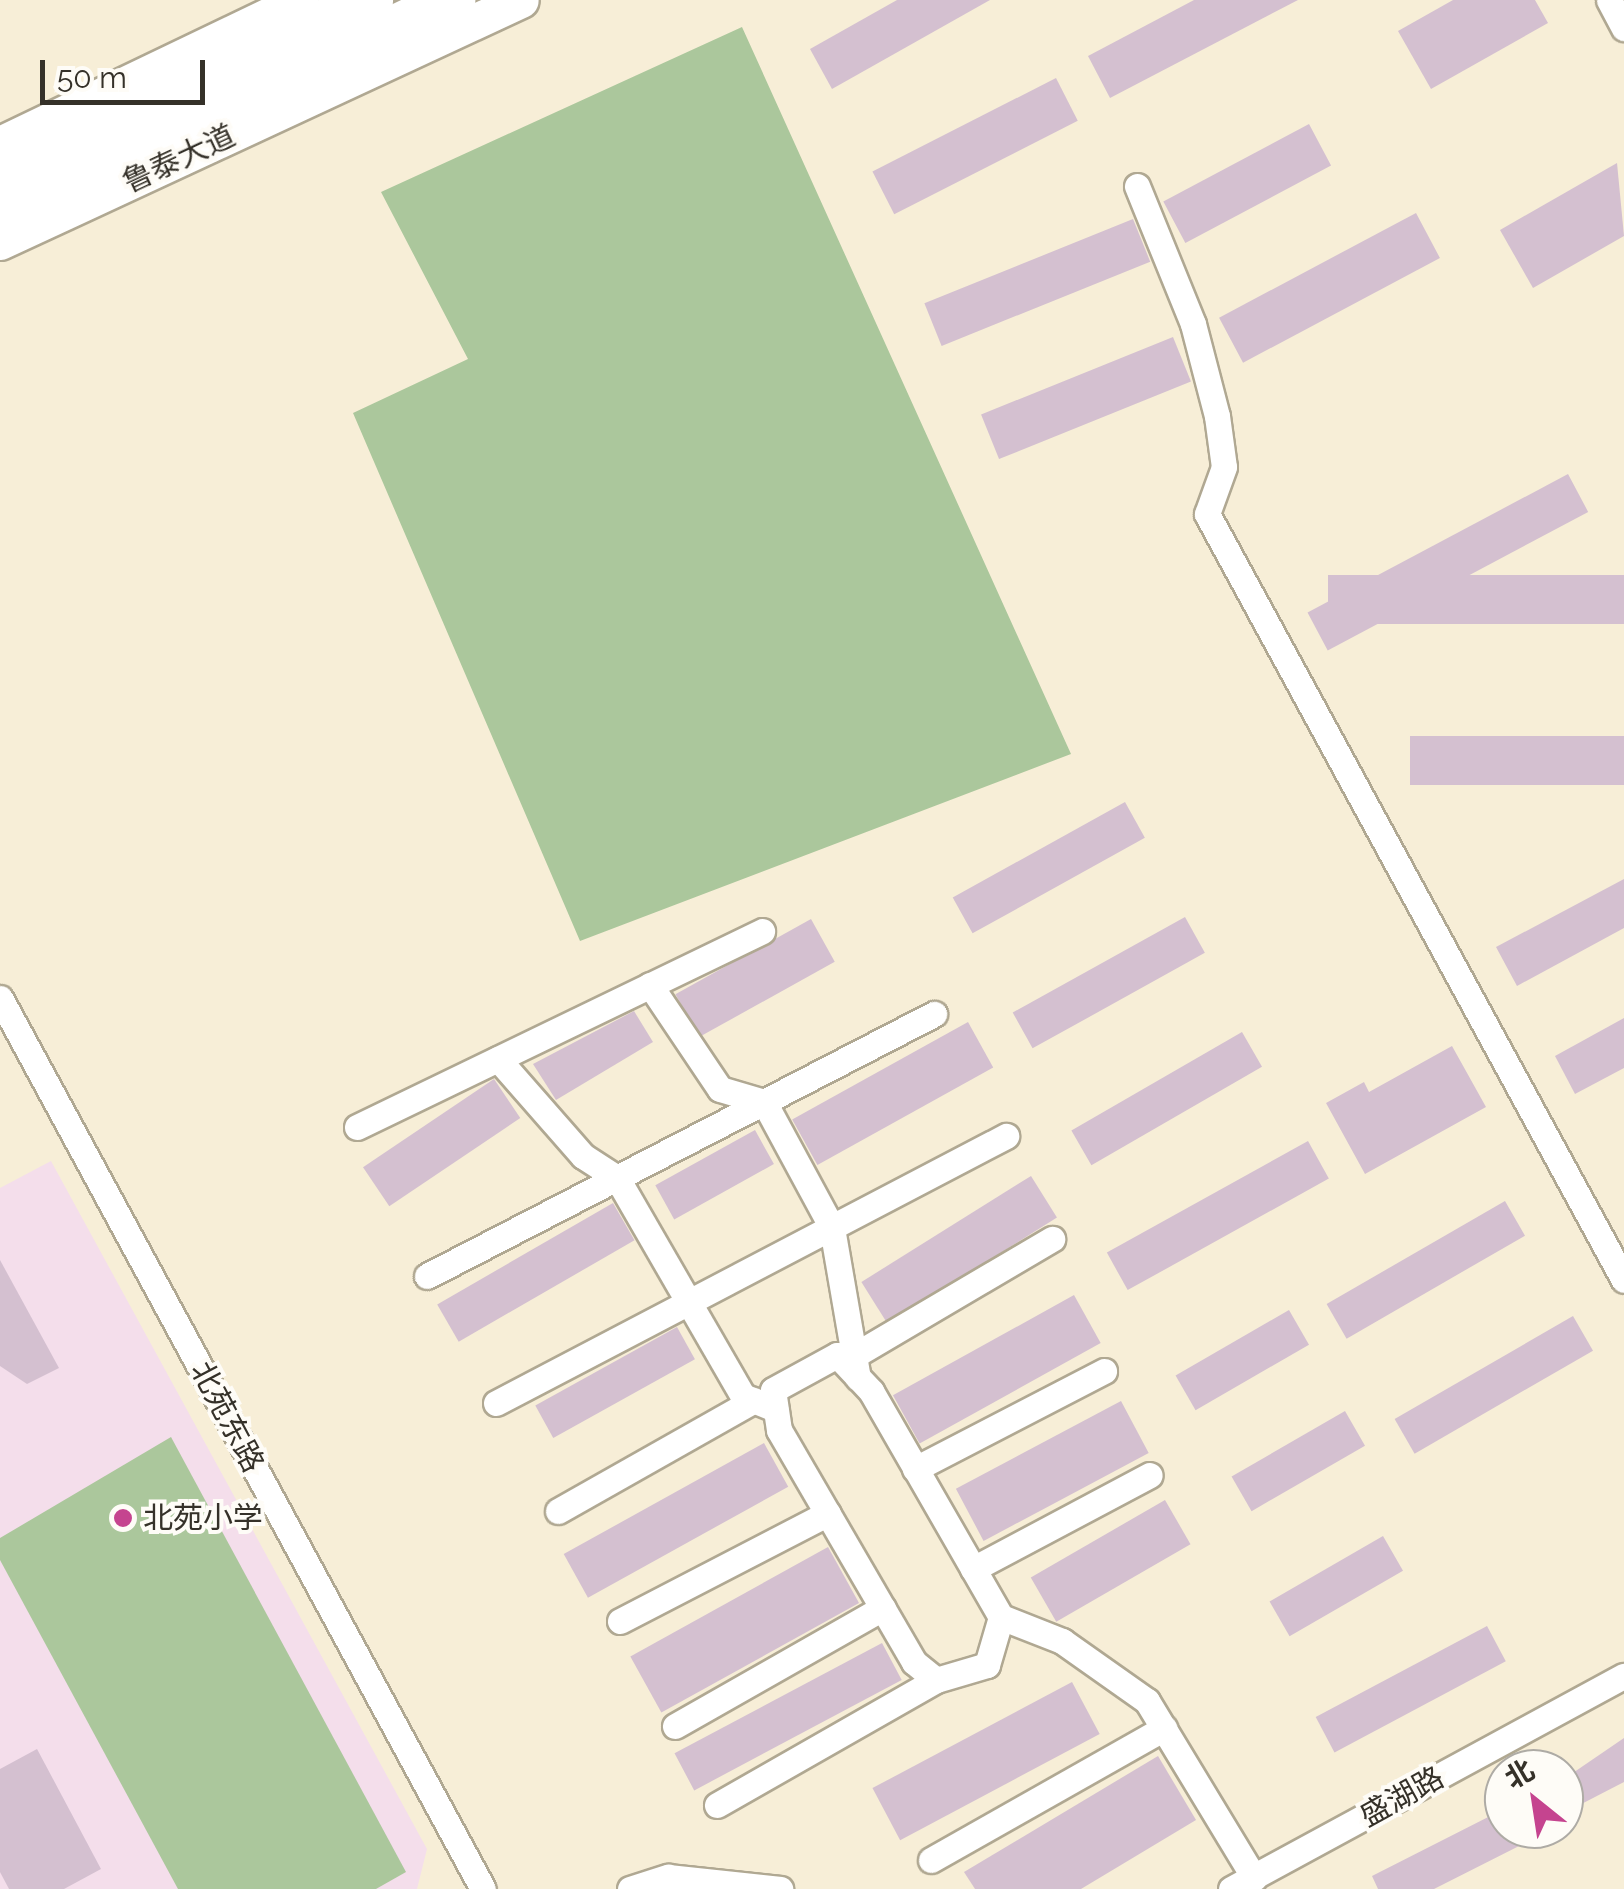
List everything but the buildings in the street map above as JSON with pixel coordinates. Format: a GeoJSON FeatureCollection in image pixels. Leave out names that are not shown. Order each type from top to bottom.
{"type":"FeatureCollection","features":[{"type":"Feature","properties":{"kind":"highway"},"geometry":{"type":"LineString","coordinates":[[0,174],[370,0]]}},
{"type":"Feature","properties":{"kind":"highway"},"geometry":{"type":"LineString","coordinates":[[0,215],[452,0]]}},
{"type":"Feature","properties":{"kind":"main road"},"geometry":{"type":"LineString","coordinates":[[0,144],[300,0]]}},
{"type":"Feature","properties":{"kind":"main road","name":"鲁泰大道"},"geometry":{"type":"LineString","coordinates":[[0,242],[522,0]]}},
{"type":"Feature","properties":{"kind":"street"},"geometry":{"type":"LineString","coordinates":[[1609,0],[1624,28]]}},
{"type":"Feature","properties":{"kind":"street"},"geometry":{"type":"LineString","coordinates":[[1137,186],[1194,324],[1217,416],[1224,467],[1207,514],[1624,1280]]}},
{"type":"Feature","properties":{"kind":"street"},"geometry":{"type":"LineString","coordinates":[[357,1127],[762,931]]}},
{"type":"Feature","properties":{"kind":"street"},"geometry":{"type":"LineString","coordinates":[[650,986],[720,1090],[764,1102],[832,1228],[857,1366],[1001,1617],[1062,1641],[1147,1701],[1243,1883]]}},
{"type":"Feature","properties":{"kind":"street","name":"北苑东路"},"geometry":{"type":"LineString","coordinates":[[0,998],[483,1889]]}},
{"type":"Feature","properties":{"kind":"street"},"geometry":{"type":"LineString","coordinates":[[427,1276],[934,1014]]}},
{"type":"Feature","properties":{"kind":"street"},"geometry":{"type":"LineString","coordinates":[[498,1059],[583,1156],[616,1178],[743,1396],[765,1405],[914,1662],[936,1680]]}},
{"type":"Feature","properties":{"kind":"street"},"geometry":{"type":"LineString","coordinates":[[496,1403],[1006,1136]]}},
{"type":"Feature","properties":{"kind":"street"},"geometry":{"type":"LineString","coordinates":[[857,1366],[1052,1240]]}},
{"type":"Feature","properties":{"kind":"street"},"geometry":{"type":"LineString","coordinates":[[558,1511],[765,1405],[774,1390],[837,1355],[857,1366]]}},
{"type":"Feature","properties":{"kind":"street"},"geometry":{"type":"LineString","coordinates":[[915,1468],[1104,1371]]}},
{"type":"Feature","properties":{"kind":"street"},"geometry":{"type":"LineString","coordinates":[[973,1569],[1150,1475]]}},
{"type":"Feature","properties":{"kind":"street"},"geometry":{"type":"LineString","coordinates":[[620,1621],[828,1513]]}},
{"type":"Feature","properties":{"kind":"street"},"geometry":{"type":"LineString","coordinates":[[675,1726],[883,1608]]}},
{"type":"Feature","properties":{"kind":"street"},"geometry":{"type":"LineString","coordinates":[[716,1805],[936,1680],[987,1665],[1001,1617]]}},
{"type":"Feature","properties":{"kind":"street","name":"盛湖路"},"geometry":{"type":"LineString","coordinates":[[1243,1883],[1624,1676]]}},
{"type":"Feature","properties":{"kind":"street"},"geometry":{"type":"LineString","coordinates":[[931,1860],[1164,1728]]}},
{"type":"Feature","properties":{"kind":"street"},"geometry":{"type":"LineString","coordinates":[[630,1889],[668,1877],[780,1889]]}},
{"type":"Feature","properties":{"kind":"shaded area","name":"北苑小学"},"geometry":{"type":"Polygon","coordinates":[[[51,1161],[427,1849],[417,1889],[0,1889],[0,1188],[51,1161]]]}},
{"type":"Feature","properties":{"kind":"green space"},"geometry":{"type":"Polygon","coordinates":[[[742,27],[1071,754],[580,941],[353,413],[468,359],[381,192],[742,27]]]}},
{"type":"Feature","properties":{"kind":"green space"},"geometry":{"type":"Polygon","coordinates":[[[171,1437],[406,1872],[376,1889],[178,1889],[0,1560],[0,1538],[171,1437]]]}},
{"type":"Feature","properties":{"kind":"place","name":"北苑小学"},"geometry":{"type":"Point","coordinates":[123,1518]}}]}
